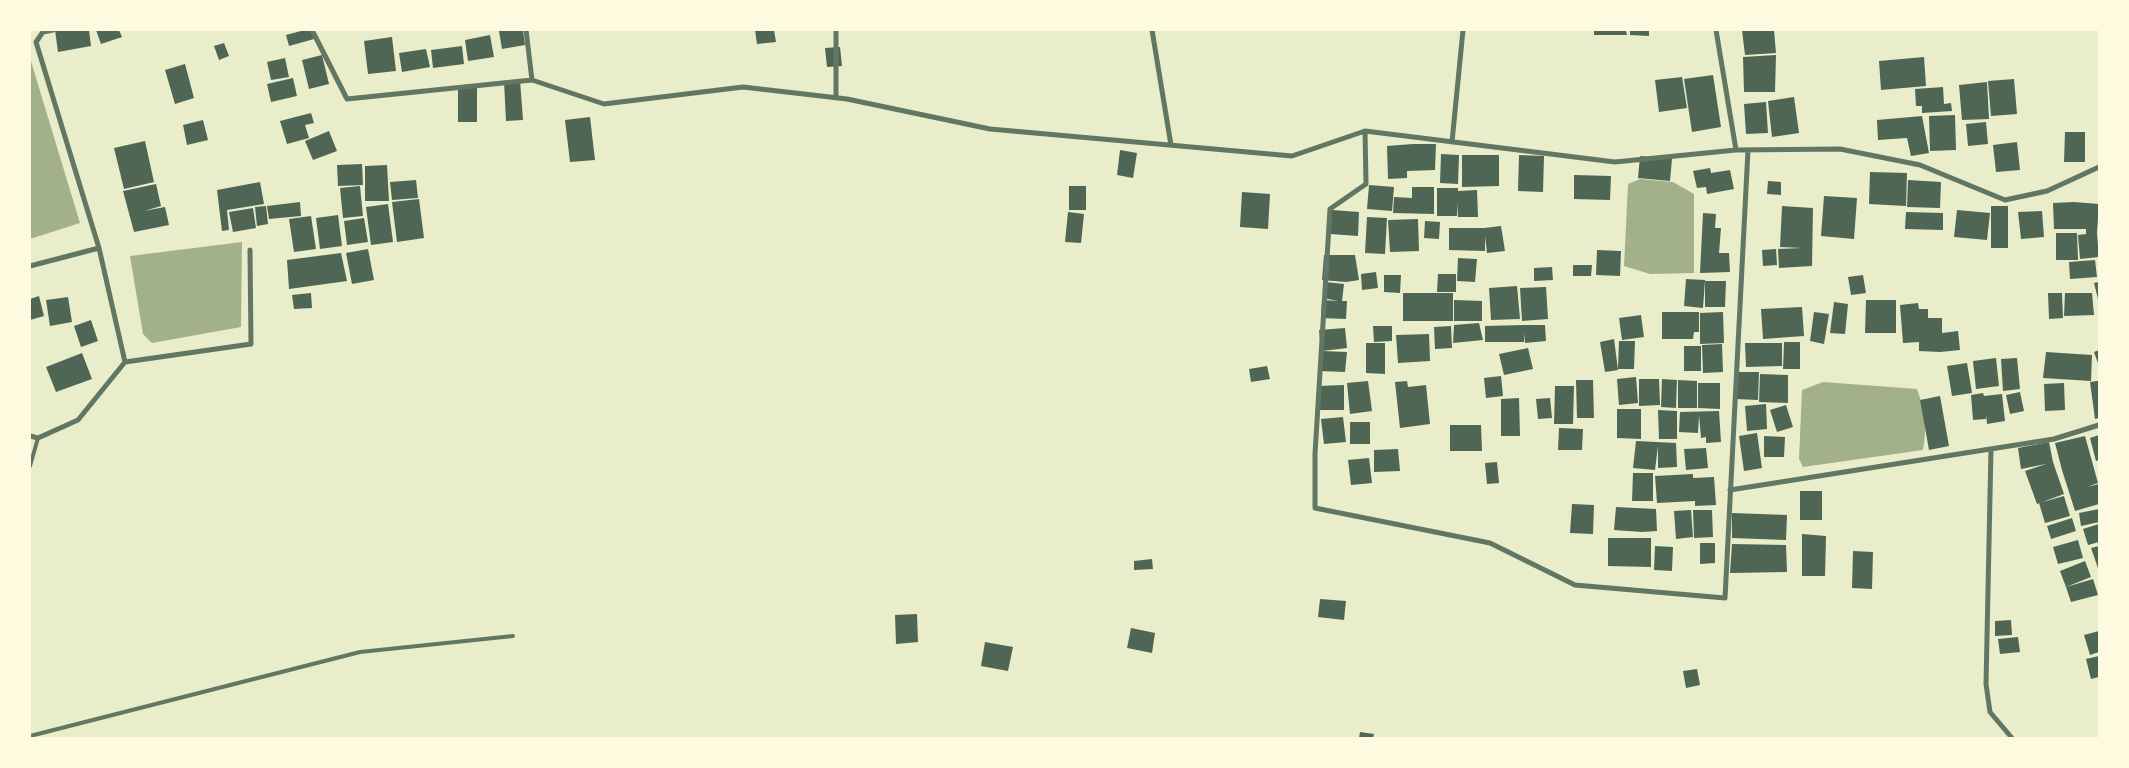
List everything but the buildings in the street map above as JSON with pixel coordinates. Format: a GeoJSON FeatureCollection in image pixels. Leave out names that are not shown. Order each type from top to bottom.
{"type":"FeatureCollection","features":[{"type":"Feature","properties":{"kind":"street"},"geometry":{"type":"LineString","coordinates":[[53,30],[41,31],[36,42],[99,248],[125,362]]}},
{"type":"Feature","properties":{"kind":"street"},"geometry":{"type":"LineString","coordinates":[[312,30],[347,99],[532,80],[604,104],[743,87],[836,97],[990,129],[1292,156],[1365,132],[1615,162],[1736,150],[1840,148],[1920,165],[2005,200],[2047,191],[2099,167]]}},
{"type":"Feature","properties":{"kind":"street"},"geometry":{"type":"LineString","coordinates":[[526,30],[532,80]]}},
{"type":"Feature","properties":{"kind":"street"},"geometry":{"type":"LineString","coordinates":[[836,30],[836,97]]}},
{"type":"Feature","properties":{"kind":"street"},"geometry":{"type":"LineString","coordinates":[[1152,30],[1171,145]]}},
{"type":"Feature","properties":{"kind":"street"},"geometry":{"type":"LineString","coordinates":[[1452,142],[1463,30]]}},
{"type":"Feature","properties":{"kind":"street"},"geometry":{"type":"LineString","coordinates":[[1716,30],[1736,150]]}},
{"type":"Feature","properties":{"kind":"street"},"geometry":{"type":"LineString","coordinates":[[1365,132],[1366,184],[1330,209],[1315,454],[1315,508],[1490,543],[1575,585],[1725,598],[1748,150]]}},
{"type":"Feature","properties":{"kind":"street"},"geometry":{"type":"LineString","coordinates":[[30,266],[99,248]]}},
{"type":"Feature","properties":{"kind":"street"},"geometry":{"type":"LineString","coordinates":[[30,436],[38,438],[78,420],[125,362],[251,344],[250,250]]}},
{"type":"Feature","properties":{"kind":"street"},"geometry":{"type":"LineString","coordinates":[[1730,490],[2054,440],[2099,425]]}},
{"type":"Feature","properties":{"kind":"street"},"geometry":{"type":"LineString","coordinates":[[1992,449],[1986,684],[1990,712],[2012,738]]}},
{"type":"Feature","properties":{"kind":"lane"},"geometry":{"type":"LineString","coordinates":[[30,466],[38,438]]}},
{"type":"Feature","properties":{"kind":"lane"},"geometry":{"type":"LineString","coordinates":[[30,736],[360,652],[513,636]]}},
{"type":"Feature","properties":{"kind":"shaded area"},"geometry":{"type":"Polygon","coordinates":[[[30,58],[80,223],[30,239],[30,58]]]}},
{"type":"Feature","properties":{"kind":"shaded area"},"geometry":{"type":"Polygon","coordinates":[[[1640,179],[1673,182],[1694,194],[1694,273],[1650,274],[1624,266],[1628,184],[1640,179]]]}},
{"type":"Feature","properties":{"kind":"shaded area"},"geometry":{"type":"Polygon","coordinates":[[[242,242],[241,327],[152,343],[143,334],[130,256],[242,242]]]}},
{"type":"Feature","properties":{"kind":"shaded area"},"geometry":{"type":"Polygon","coordinates":[[[1823,382],[1917,389],[1924,419],[1923,450],[1803,467],[1799,459],[1802,390],[1823,382]]]}}]}
